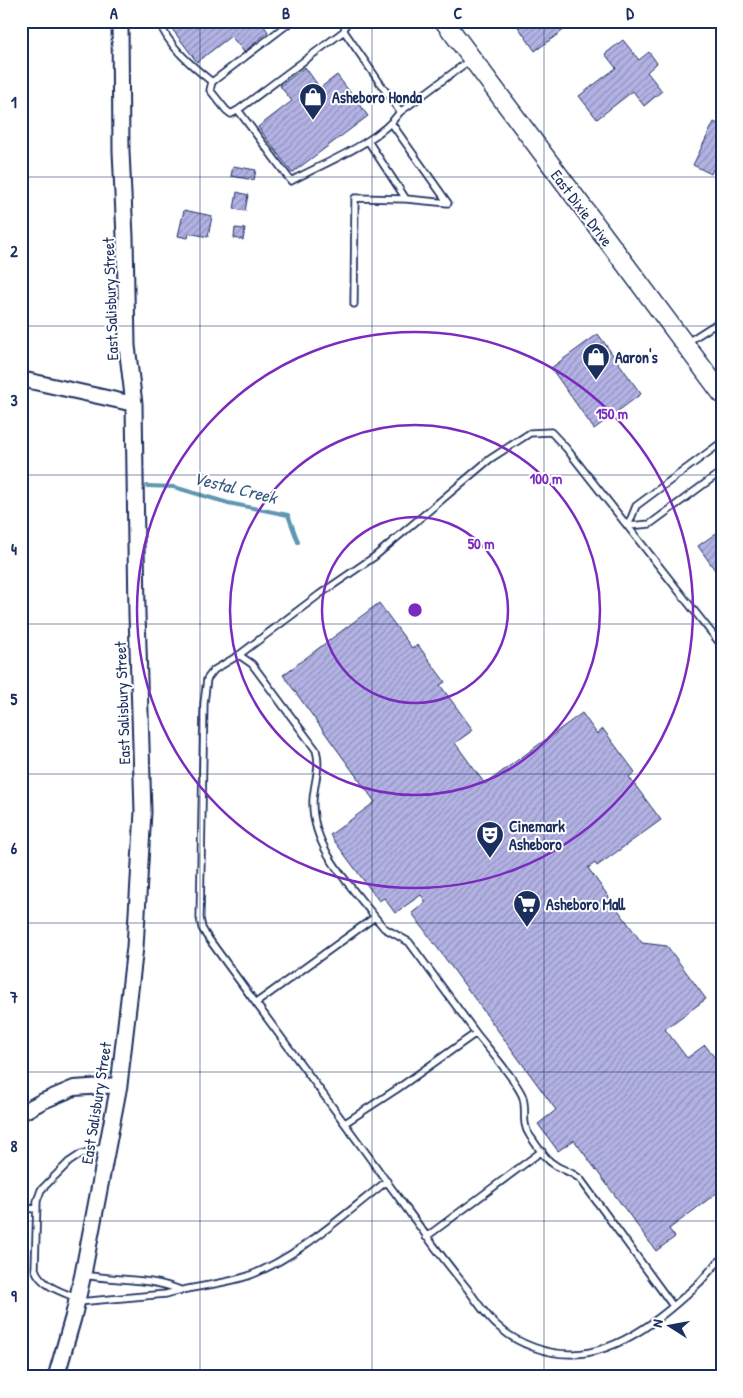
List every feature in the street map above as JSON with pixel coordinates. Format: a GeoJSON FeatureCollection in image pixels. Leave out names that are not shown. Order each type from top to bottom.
{"type":"FeatureCollection","features":[{"type":"Feature","properties":{"kind":"main road","name":"East Salisbury Street"},"geometry":{"type":"LineString","coordinates":[[56,1377],[83,1274],[119,1085],[135,947],[143,812],[136,614],[134,404],[127,346],[125,237],[120,152],[120,21]]}},
{"type":"Feature","properties":{"kind":"main road","name":"East Dixie Drive"},"geometry":{"type":"LineString","coordinates":[[444,21],[722,394]]}},
{"type":"Feature","properties":{"kind":"street"},"geometry":{"type":"LineString","coordinates":[[21,379],[134,404]]}},
{"type":"Feature","properties":{"kind":"street"},"geometry":{"type":"LineString","coordinates":[[21,1113],[74,1088],[119,1085]]}},
{"type":"Feature","properties":{"kind":"lane"},"geometry":{"type":"LineString","coordinates":[[159,21],[172,43],[188,61],[212,82]]}},
{"type":"Feature","properties":{"kind":"lane"},"geometry":{"type":"LineString","coordinates":[[292,21],[212,82],[210,90],[231,114],[344,31],[346,21]]}},
{"type":"Feature","properties":{"kind":"lane"},"geometry":{"type":"LineString","coordinates":[[344,31],[400,112]]}},
{"type":"Feature","properties":{"kind":"lane"},"geometry":{"type":"LineString","coordinates":[[238,110],[290,181],[368,141],[392,124],[400,112],[472,59]]}},
{"type":"Feature","properties":{"kind":"lane"},"geometry":{"type":"LineString","coordinates":[[354,304],[355,198],[406,199],[448,203],[392,124]]}},
{"type":"Feature","properties":{"kind":"lane"},"geometry":{"type":"LineString","coordinates":[[368,141],[406,199]]}},
{"type":"Feature","properties":{"kind":"lane"},"geometry":{"type":"LineString","coordinates":[[684,344],[722,320]]}},
{"type":"Feature","properties":{"kind":"lane"},"geometry":{"type":"LineString","coordinates":[[722,646],[566,448],[551,432],[530,433],[490,459],[374,557],[320,594],[239,655],[214,670],[207,679],[204,693],[200,918],[206,935],[426,1237],[500,1328],[528,1345],[548,1352],[572,1354],[600,1350],[620,1342],[673,1306],[722,1259]]}},
{"type":"Feature","properties":{"kind":"lane"},"geometry":{"type":"LineString","coordinates":[[628,526],[636,506],[722,442]]}},
{"type":"Feature","properties":{"kind":"lane"},"geometry":{"type":"LineString","coordinates":[[628,526],[650,524],[722,471]]}},
{"type":"Feature","properties":{"kind":"lane"},"geometry":{"type":"LineString","coordinates":[[239,655],[252,664],[316,750],[318,764],[313,799],[318,835],[334,864],[384,928],[409,942],[517,1087],[522,1097],[524,1126],[548,1160],[555,1166],[575,1174],[673,1306]]}},
{"type":"Feature","properties":{"kind":"lane"},"geometry":{"type":"LineString","coordinates":[[256,1003],[375,917]]}},
{"type":"Feature","properties":{"kind":"lane"},"geometry":{"type":"LineString","coordinates":[[345,1124],[397,1090],[476,1033]]}},
{"type":"Feature","properties":{"kind":"lane"},"geometry":{"type":"LineString","coordinates":[[108,1146],[81,1154],[69,1162],[41,1190],[37,1201],[35,1269],[38,1276],[77,1300],[166,1294],[231,1281],[250,1275],[272,1265],[309,1241],[387,1181]]}},
{"type":"Feature","properties":{"kind":"lane"},"geometry":{"type":"LineString","coordinates":[[426,1237],[542,1151]]}},
{"type":"Feature","properties":{"kind":"lane"},"geometry":{"type":"LineString","coordinates":[[21,1208],[37,1209]]}},
{"type":"Feature","properties":{"kind":"lane"},"geometry":{"type":"LineString","coordinates":[[83,1274],[116,1280],[164,1283],[180,1290]]}},
{"type":"Feature","properties":{"kind":"building"},"geometry":{"type":"Polygon","coordinates":[[[166,21],[261,21],[268,32],[244,52],[231,36],[197,62],[166,21]]]}},
{"type":"Feature","properties":{"kind":"building"},"geometry":{"type":"Polygon","coordinates":[[[514,21],[576,21],[535,51],[514,21]]]}},
{"type":"Feature","properties":{"kind":"building"},"geometry":{"type":"Polygon","coordinates":[[[623,40],[639,60],[649,52],[657,63],[647,72],[662,91],[644,106],[633,91],[597,119],[579,96],[616,68],[605,54],[623,40]]]}},
{"type":"Feature","properties":{"kind":"building","name":"Asheboro Honda"},"geometry":{"type":"Polygon","coordinates":[[[305,67],[320,88],[337,75],[368,116],[292,173],[258,127],[292,101],[280,86],[305,67]]]}},
{"type":"Feature","properties":{"kind":"building"},"geometry":{"type":"Polygon","coordinates":[[[714,122],[722,126],[722,151],[711,174],[693,165],[714,122]]]}},
{"type":"Feature","properties":{"kind":"building"},"geometry":{"type":"Polygon","coordinates":[[[233,166],[256,170],[254,180],[231,176],[233,166]]]}},
{"type":"Feature","properties":{"kind":"building"},"geometry":{"type":"Polygon","coordinates":[[[237,192],[248,195],[245,211],[234,209],[237,192]]]}},
{"type":"Feature","properties":{"kind":"building"},"geometry":{"type":"Polygon","coordinates":[[[184,210],[212,216],[208,237],[189,233],[188,238],[178,236],[184,210]]]}},
{"type":"Feature","properties":{"kind":"building"},"geometry":{"type":"Polygon","coordinates":[[[235,228],[245,229],[243,240],[234,238],[235,228]]]}},
{"type":"Feature","properties":{"kind":"building","name":"Aaron's"},"geometry":{"type":"Polygon","coordinates":[[[598,334],[641,394],[594,429],[551,368],[598,334]]]}},
{"type":"Feature","properties":{"kind":"building"},"geometry":{"type":"Polygon","coordinates":[[[722,529],[722,580],[698,546],[722,529]]]}},
{"type":"Feature","properties":{"kind":"building","name":"Asheboro Mall"},"geometry":{"type":"Polygon","coordinates":[[[379,603],[412,648],[418,645],[445,682],[440,685],[473,730],[455,743],[485,784],[582,713],[597,734],[603,729],[635,772],[629,777],[661,820],[597,866],[595,863],[588,868],[642,943],[667,946],[706,999],[665,1029],[687,1058],[705,1045],[722,1067],[722,1189],[669,1229],[675,1237],[656,1251],[574,1140],[558,1151],[538,1124],[556,1110],[412,913],[426,902],[421,895],[395,913],[384,898],[379,901],[330,835],[375,802],[283,675],[379,603]]]}},
{"type":"Feature","properties":{"kind":"building"},"geometry":{"type":"Polygon","coordinates":[[[138,1369],[167,1377],[136,1377],[138,1369]]]}},
{"type":"Feature","properties":{"kind":"waterway","name":"Vestal Creek"},"geometry":{"type":"LineString","coordinates":[[147,486],[174,487],[228,503],[288,515],[298,542]]}},
{"type":"Feature","properties":{"kind":"place","name":"Asheboro Honda"},"geometry":{"type":"Point","coordinates":[313,121]}},
{"type":"Feature","properties":{"kind":"place","name":"Aaron's"},"geometry":{"type":"Point","coordinates":[596,381]}},
{"type":"Feature","properties":{"kind":"place","name":"Cinemark Asheboro"},"geometry":{"type":"Point","coordinates":[490,859]}},
{"type":"Feature","properties":{"kind":"place","name":"Asheboro Mall"},"geometry":{"type":"Point","coordinates":[527,928]}}]}
